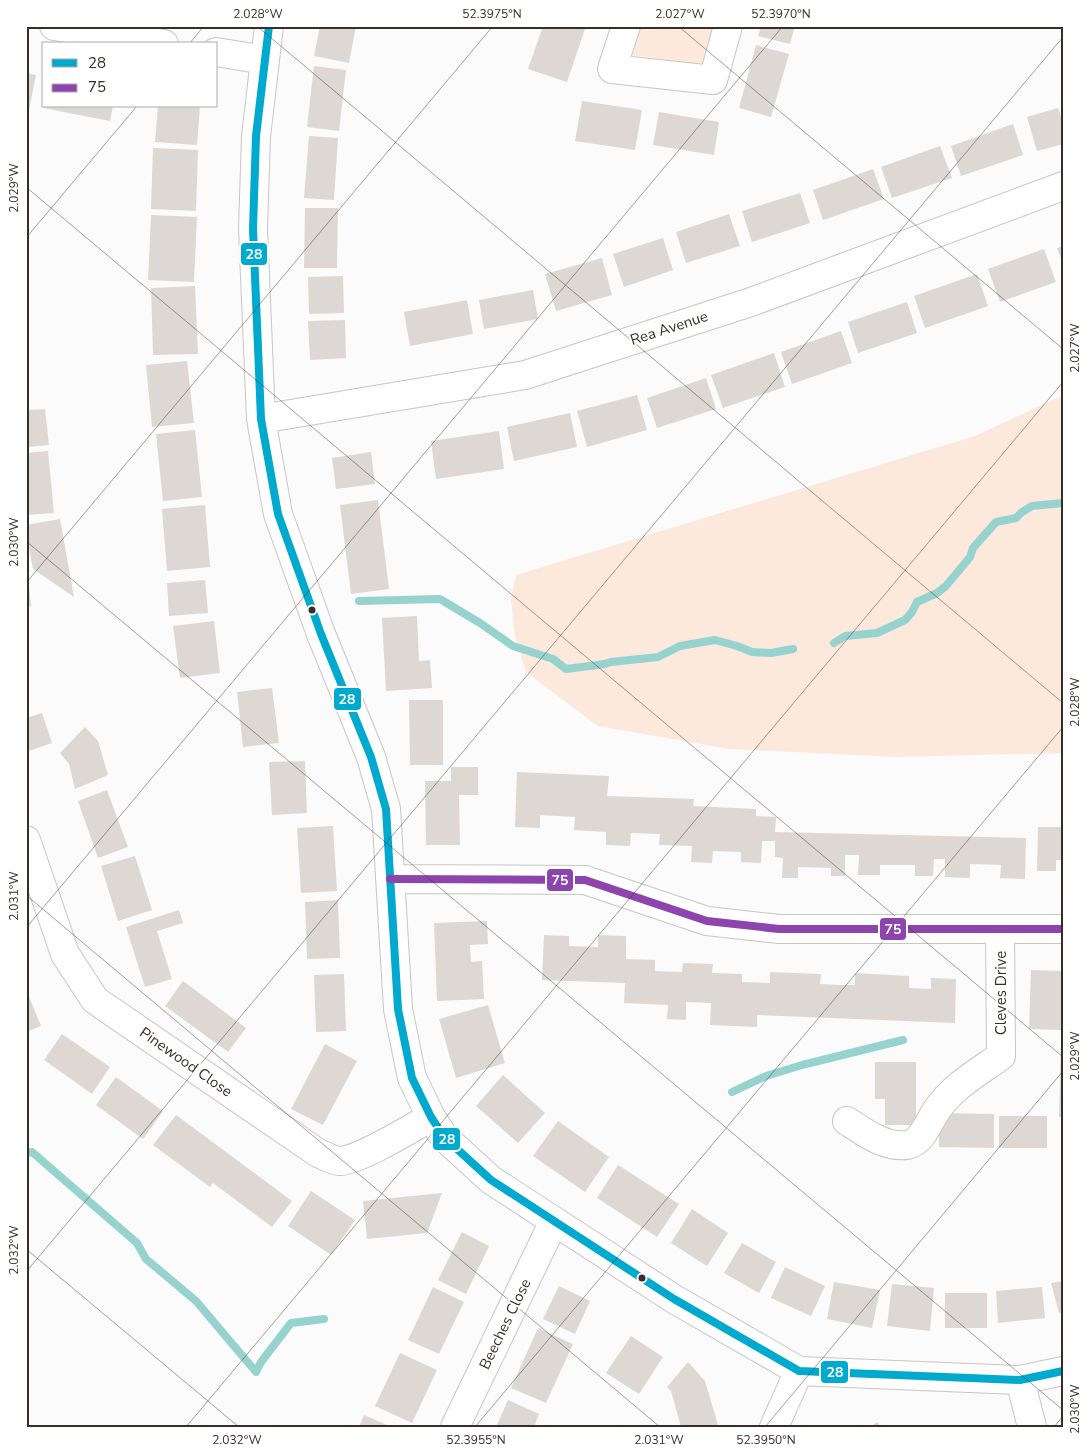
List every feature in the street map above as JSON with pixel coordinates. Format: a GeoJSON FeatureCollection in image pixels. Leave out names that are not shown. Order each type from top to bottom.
{"type":"FeatureCollection","features":[{"type":"Feature","properties":{"kind":"street"},"geometry":{"type":"LineString","coordinates":[[54,26],[152,42]]}},
{"type":"Feature","properties":{"kind":"street"},"geometry":{"type":"LineString","coordinates":[[269,26],[256,136],[253,229],[261,419],[278,514],[321,634],[372,757],[386,809],[398,1009],[412,1078],[431,1117],[444,1137],[491,1180],[674,1299],[799,1372],[1020,1380],[1063,1371]]}},
{"type":"Feature","properties":{"kind":"street"},"geometry":{"type":"LineString","coordinates":[[626,26],[612,69],[713,80],[728,26]]}},
{"type":"Feature","properties":{"kind":"street"},"geometry":{"type":"LineString","coordinates":[[218,52],[265,60]]}},
{"type":"Feature","properties":{"kind":"street","name":"Rea Avenue"},"geometry":{"type":"LineString","coordinates":[[261,419],[525,375],[751,302],[1063,186]]}},
{"type":"Feature","properties":{"kind":"street","name":"Pinewood Close"},"geometry":{"type":"LineString","coordinates":[[26,840],[65,954],[96,1000],[318,1153],[339,1161],[357,1156],[431,1117]]}},
{"type":"Feature","properties":{"kind":"street"},"geometry":{"type":"LineString","coordinates":[[390,879],[585,880],[707,921],[779,929],[1063,929]]}},
{"type":"Feature","properties":{"kind":"street","name":"Cleves Drive"},"geometry":{"type":"LineString","coordinates":[[847,1121],[883,1141],[908,1145],[916,1141],[936,1110],[959,1085],[1001,1056],[1000,929]]}},
{"type":"Feature","properties":{"kind":"street","name":"Beeches Close"},"geometry":{"type":"LineString","coordinates":[[455,1427],[554,1221]]}},
{"type":"Feature","properties":{"kind":"street"},"geometry":{"type":"LineString","coordinates":[[774,1427],[799,1372]]}},
{"type":"Feature","properties":{"kind":"street"},"geometry":{"type":"LineString","coordinates":[[1020,1380],[1032,1427]]}},
{"type":"Feature","properties":{"kind":"shaded area"},"geometry":{"type":"Polygon","coordinates":[[[641,26],[714,26],[703,65],[633,55],[641,26]]]}},
{"type":"Feature","properties":{"kind":"shaded area"},"geometry":{"type":"Polygon","coordinates":[[[1063,395],[1063,753],[896,757],[729,749],[598,726],[526,672],[515,636],[511,599],[516,575],[975,436],[1063,395]]]}},
{"type":"Feature","properties":{"kind":"building"},"geometry":{"type":"Polygon","coordinates":[[[320,26],[356,26],[349,63],[314,56],[320,26]]]}},
{"type":"Feature","properties":{"kind":"building"},"geometry":{"type":"Polygon","coordinates":[[[543,26],[586,26],[567,82],[528,69],[543,26]]]}},
{"type":"Feature","properties":{"kind":"building"},"geometry":{"type":"Polygon","coordinates":[[[761,26],[795,26],[790,44],[758,36],[761,26]]]}},
{"type":"Feature","properties":{"kind":"building"},"geometry":{"type":"Polygon","coordinates":[[[756,45],[789,54],[771,117],[739,108],[756,45]]]}},
{"type":"Feature","properties":{"kind":"building"},"geometry":{"type":"Polygon","coordinates":[[[314,66],[346,70],[339,131],[307,127],[314,66]]]}},
{"type":"Feature","properties":{"kind":"building"},"geometry":{"type":"Polygon","coordinates":[[[26,73],[36,75],[29,110],[26,110],[26,73]]]}},
{"type":"Feature","properties":{"kind":"building"},"geometry":{"type":"Polygon","coordinates":[[[582,101],[642,110],[635,150],[575,141],[582,101]]]}},
{"type":"Feature","properties":{"kind":"building"},"geometry":{"type":"Polygon","coordinates":[[[43,108],[113,108],[110,121],[43,108]]]}},
{"type":"Feature","properties":{"kind":"building"},"geometry":{"type":"Polygon","coordinates":[[[158,108],[200,108],[197,145],[155,142],[158,108]]]}},
{"type":"Feature","properties":{"kind":"building"},"geometry":{"type":"Polygon","coordinates":[[[1058,108],[1063,123],[1063,144],[1037,151],[1027,117],[1058,108]]]}},
{"type":"Feature","properties":{"kind":"building"},"geometry":{"type":"Polygon","coordinates":[[[659,112],[719,122],[714,155],[653,145],[659,112]]]}},
{"type":"Feature","properties":{"kind":"building"},"geometry":{"type":"Polygon","coordinates":[[[1013,124],[1023,155],[961,176],[951,146],[1013,124]]]}},
{"type":"Feature","properties":{"kind":"building"},"geometry":{"type":"Polygon","coordinates":[[[309,136],[338,138],[334,200],[304,198],[309,136]]]}},
{"type":"Feature","properties":{"kind":"building"},"geometry":{"type":"Polygon","coordinates":[[[940,146],[952,178],[892,198],[881,167],[940,146]]]}},
{"type":"Feature","properties":{"kind":"building"},"geometry":{"type":"Polygon","coordinates":[[[153,148],[198,150],[196,211],[151,209],[153,148]]]}},
{"type":"Feature","properties":{"kind":"building"},"geometry":{"type":"Polygon","coordinates":[[[873,169],[884,199],[823,220],[813,190],[873,169]]]}},
{"type":"Feature","properties":{"kind":"building"},"geometry":{"type":"Polygon","coordinates":[[[800,193],[810,223],[752,242],[742,211],[800,193]]]}},
{"type":"Feature","properties":{"kind":"building"},"geometry":{"type":"Polygon","coordinates":[[[305,208],[338,208],[337,268],[304,268],[305,208]]]}},
{"type":"Feature","properties":{"kind":"building"},"geometry":{"type":"Polygon","coordinates":[[[729,214],[740,246],[686,263],[676,232],[729,214]]]}},
{"type":"Feature","properties":{"kind":"building"},"geometry":{"type":"Polygon","coordinates":[[[151,215],[197,217],[194,282],[148,280],[151,215]]]}},
{"type":"Feature","properties":{"kind":"building"},"geometry":{"type":"Polygon","coordinates":[[[663,238],[673,270],[624,287],[613,254],[663,238]]]}},
{"type":"Feature","properties":{"kind":"building"},"geometry":{"type":"Polygon","coordinates":[[[1063,246],[1063,263],[1057,248],[1063,246]]]}},
{"type":"Feature","properties":{"kind":"building"},"geometry":{"type":"Polygon","coordinates":[[[1044,249],[1056,282],[1000,302],[988,269],[1044,249]]]}},
{"type":"Feature","properties":{"kind":"building"},"geometry":{"type":"Polygon","coordinates":[[[602,258],[612,295],[556,311],[545,274],[602,258]]]}},
{"type":"Feature","properties":{"kind":"building"},"geometry":{"type":"Polygon","coordinates":[[[977,274],[988,306],[925,328],[914,296],[977,274]]]}},
{"type":"Feature","properties":{"kind":"building"},"geometry":{"type":"Polygon","coordinates":[[[343,276],[344,313],[309,314],[308,277],[343,276]]]}},
{"type":"Feature","properties":{"kind":"building"},"geometry":{"type":"Polygon","coordinates":[[[195,286],[198,354],[153,355],[151,288],[195,286]]]}},
{"type":"Feature","properties":{"kind":"building"},"geometry":{"type":"Polygon","coordinates":[[[533,290],[538,319],[484,329],[479,300],[533,290]]]}},
{"type":"Feature","properties":{"kind":"building"},"geometry":{"type":"Polygon","coordinates":[[[467,300],[473,334],[410,346],[404,312],[467,300]]]}},
{"type":"Feature","properties":{"kind":"building"},"geometry":{"type":"Polygon","coordinates":[[[907,302],[917,333],[858,353],[848,322],[907,302]]]}},
{"type":"Feature","properties":{"kind":"building"},"geometry":{"type":"Polygon","coordinates":[[[345,320],[346,358],[310,360],[308,321],[345,320]]]}},
{"type":"Feature","properties":{"kind":"building"},"geometry":{"type":"Polygon","coordinates":[[[841,331],[852,363],[792,384],[781,352],[841,331]]]}},
{"type":"Feature","properties":{"kind":"building"},"geometry":{"type":"Polygon","coordinates":[[[774,353],[785,387],[723,408],[711,375],[774,353]]]}},
{"type":"Feature","properties":{"kind":"building"},"geometry":{"type":"Polygon","coordinates":[[[187,361],[194,423],[152,427],[146,365],[187,361]]]}},
{"type":"Feature","properties":{"kind":"building"},"geometry":{"type":"Polygon","coordinates":[[[706,378],[716,409],[657,428],[647,398],[706,378]]]}},
{"type":"Feature","properties":{"kind":"building"},"geometry":{"type":"Polygon","coordinates":[[[637,395],[647,430],[587,447],[577,411],[637,395]]]}},
{"type":"Feature","properties":{"kind":"building"},"geometry":{"type":"Polygon","coordinates":[[[45,409],[49,445],[26,447],[26,410],[45,409]]]}},
{"type":"Feature","properties":{"kind":"building"},"geometry":{"type":"Polygon","coordinates":[[[570,413],[577,447],[514,461],[507,427],[570,413]]]}},
{"type":"Feature","properties":{"kind":"building"},"geometry":{"type":"Polygon","coordinates":[[[195,430],[202,497],[163,501],[156,434],[195,430]]]}},
{"type":"Feature","properties":{"kind":"building"},"geometry":{"type":"Polygon","coordinates":[[[499,431],[504,469],[436,479],[431,441],[499,431]]]}},
{"type":"Feature","properties":{"kind":"building"},"geometry":{"type":"Polygon","coordinates":[[[48,451],[54,513],[26,515],[26,453],[48,451]]]}},
{"type":"Feature","properties":{"kind":"building"},"geometry":{"type":"Polygon","coordinates":[[[371,452],[375,484],[336,489],[332,458],[371,452]]]}},
{"type":"Feature","properties":{"kind":"building"},"geometry":{"type":"Polygon","coordinates":[[[378,500],[389,589],[351,594],[340,505],[378,500]]]}},
{"type":"Feature","properties":{"kind":"building"},"geometry":{"type":"Polygon","coordinates":[[[205,505],[210,567],[167,571],[162,509],[205,505]]]}},
{"type":"Feature","properties":{"kind":"building"},"geometry":{"type":"Polygon","coordinates":[[[60,519],[74,597],[33,569],[26,532],[26,525],[60,519]]]}},
{"type":"Feature","properties":{"kind":"building"},"geometry":{"type":"Polygon","coordinates":[[[26,576],[28,576],[31,606],[26,607],[26,576]]]}},
{"type":"Feature","properties":{"kind":"building"},"geometry":{"type":"Polygon","coordinates":[[[205,580],[208,613],[169,616],[167,583],[205,580]]]}},
{"type":"Feature","properties":{"kind":"building"},"geometry":{"type":"Polygon","coordinates":[[[417,616],[419,661],[430,660],[432,688],[386,691],[382,618],[417,616]]]}},
{"type":"Feature","properties":{"kind":"building"},"geometry":{"type":"Polygon","coordinates":[[[214,621],[220,673],[180,678],[173,626],[214,621]]]}},
{"type":"Feature","properties":{"kind":"building"},"geometry":{"type":"Polygon","coordinates":[[[272,688],[279,743],[243,747],[237,692],[272,688]]]}},
{"type":"Feature","properties":{"kind":"building"},"geometry":{"type":"Polygon","coordinates":[[[409,700],[443,700],[443,765],[410,765],[409,700]]]}},
{"type":"Feature","properties":{"kind":"building"},"geometry":{"type":"Polygon","coordinates":[[[42,713],[52,743],[26,752],[26,718],[42,713]]]}},
{"type":"Feature","properties":{"kind":"building"},"geometry":{"type":"Polygon","coordinates":[[[85,727],[98,741],[108,775],[75,789],[69,764],[60,753],[85,727]]]}},
{"type":"Feature","properties":{"kind":"building"},"geometry":{"type":"Polygon","coordinates":[[[305,761],[307,813],[272,815],[269,762],[305,761]]]}},
{"type":"Feature","properties":{"kind":"building"},"geometry":{"type":"Polygon","coordinates":[[[451,767],[478,767],[478,795],[459,795],[460,845],[426,845],[425,781],[451,781],[451,767]]]}},
{"type":"Feature","properties":{"kind":"building"},"geometry":{"type":"Polygon","coordinates":[[[517,772],[609,776],[607,796],[694,799],[693,806],[756,809],[756,816],[776,817],[775,832],[1026,838],[1025,879],[1000,878],[1001,865],[970,864],[970,878],[945,877],[945,859],[934,859],[933,876],[915,876],[915,865],[880,865],[880,875],[858,875],[859,855],[845,855],[845,876],[831,876],[831,868],[798,867],[798,878],[782,878],[783,858],[775,857],[775,841],[762,841],[761,863],[741,862],[741,852],[713,851],[712,863],[691,862],[692,846],[659,845],[660,834],[631,833],[630,846],[606,845],[606,832],[574,830],[575,817],[540,815],[540,828],[515,827],[517,772]]]}},
{"type":"Feature","properties":{"kind":"building"},"geometry":{"type":"Polygon","coordinates":[[[107,790],[128,847],[98,858],[78,801],[107,790]]]}},
{"type":"Feature","properties":{"kind":"building"},"geometry":{"type":"Polygon","coordinates":[[[333,826],[337,891],[301,893],[297,828],[333,826]]]}},
{"type":"Feature","properties":{"kind":"building"},"geometry":{"type":"Polygon","coordinates":[[[1038,827],[1063,827],[1063,860],[1056,860],[1056,871],[1037,871],[1038,827]]]}},
{"type":"Feature","properties":{"kind":"building"},"geometry":{"type":"Polygon","coordinates":[[[135,856],[152,910],[118,921],[101,866],[135,856]]]}},
{"type":"Feature","properties":{"kind":"building"},"geometry":{"type":"Polygon","coordinates":[[[338,900],[340,958],[307,959],[305,902],[338,900]]]}},
{"type":"Feature","properties":{"kind":"building"},"geometry":{"type":"Polygon","coordinates":[[[179,910],[183,923],[157,931],[172,979],[145,987],[126,927],[179,910]]]}},
{"type":"Feature","properties":{"kind":"building"},"geometry":{"type":"Polygon","coordinates":[[[487,921],[488,944],[470,945],[471,962],[482,961],[484,999],[437,1001],[434,923],[487,921]]]}},
{"type":"Feature","properties":{"kind":"building"},"geometry":{"type":"Polygon","coordinates":[[[544,935],[569,936],[569,946],[598,947],[598,935],[626,936],[626,959],[655,960],[655,971],[682,972],[683,963],[713,964],[712,973],[742,974],[742,982],[770,983],[770,972],[821,974],[820,984],[855,985],[855,973],[909,976],[909,988],[931,989],[931,978],[956,979],[955,1023],[757,1015],[757,1027],[710,1025],[711,1003],[686,1002],[686,1020],[667,1019],[668,1005],[624,1003],[625,983],[542,980],[544,935]]]}},
{"type":"Feature","properties":{"kind":"building"},"geometry":{"type":"Polygon","coordinates":[[[1031,970],[1063,971],[1063,1030],[1029,1029],[1031,970]]]}},
{"type":"Feature","properties":{"kind":"building"},"geometry":{"type":"Polygon","coordinates":[[[344,974],[346,1031],[316,1032],[314,975],[344,974]]]}},
{"type":"Feature","properties":{"kind":"building"},"geometry":{"type":"Polygon","coordinates":[[[183,981],[246,1028],[228,1052],[165,1006],[183,981]]]}},
{"type":"Feature","properties":{"kind":"building"},"geometry":{"type":"Polygon","coordinates":[[[26,989],[41,1026],[26,1032],[26,989]]]}},
{"type":"Feature","properties":{"kind":"building"},"geometry":{"type":"Polygon","coordinates":[[[488,1005],[505,1063],[456,1078],[439,1019],[488,1005]]]}},
{"type":"Feature","properties":{"kind":"building"},"geometry":{"type":"Polygon","coordinates":[[[62,1034],[110,1067],[92,1094],[44,1060],[62,1034]]]}},
{"type":"Feature","properties":{"kind":"building"},"geometry":{"type":"Polygon","coordinates":[[[1061,1039],[1063,1039],[1063,1117],[1059,1117],[1061,1039]]]}},
{"type":"Feature","properties":{"kind":"building"},"geometry":{"type":"Polygon","coordinates":[[[325,1044],[357,1061],[323,1125],[291,1109],[325,1044]]]}},
{"type":"Feature","properties":{"kind":"building"},"geometry":{"type":"Polygon","coordinates":[[[875,1062],[916,1062],[916,1125],[885,1125],[885,1099],[875,1099],[875,1062]]]}},
{"type":"Feature","properties":{"kind":"building"},"geometry":{"type":"Polygon","coordinates":[[[503,1075],[545,1113],[518,1143],[476,1106],[503,1075]]]}},
{"type":"Feature","properties":{"kind":"building"},"geometry":{"type":"Polygon","coordinates":[[[116,1077],[163,1111],[143,1139],[96,1105],[116,1077]]]}},
{"type":"Feature","properties":{"kind":"building"},"geometry":{"type":"Polygon","coordinates":[[[939,1113],[994,1114],[994,1148],[939,1147],[939,1113]]]}},
{"type":"Feature","properties":{"kind":"building"},"geometry":{"type":"Polygon","coordinates":[[[176,1115],[292,1201],[272,1227],[213,1183],[210,1187],[153,1145],[176,1115]]]}},
{"type":"Feature","properties":{"kind":"building"},"geometry":{"type":"Polygon","coordinates":[[[999,1116],[1047,1116],[1047,1148],[999,1148],[999,1116]]]}},
{"type":"Feature","properties":{"kind":"building"},"geometry":{"type":"Polygon","coordinates":[[[558,1121],[609,1157],[585,1192],[533,1156],[558,1121]]]}},
{"type":"Feature","properties":{"kind":"building"},"geometry":{"type":"Polygon","coordinates":[[[618,1165],[679,1204],[657,1237],[597,1198],[618,1165]]]}},
{"type":"Feature","properties":{"kind":"building"},"geometry":{"type":"Polygon","coordinates":[[[311,1191],[355,1220],[331,1255],[288,1226],[311,1191]]]}},
{"type":"Feature","properties":{"kind":"building"},"geometry":{"type":"Polygon","coordinates":[[[442,1193],[427,1233],[367,1239],[363,1201],[442,1193]]]}},
{"type":"Feature","properties":{"kind":"building"},"geometry":{"type":"Polygon","coordinates":[[[692,1209],[728,1233],[707,1266],[671,1243],[692,1209]]]}},
{"type":"Feature","properties":{"kind":"building"},"geometry":{"type":"Polygon","coordinates":[[[462,1232],[489,1246],[466,1294],[438,1280],[462,1232]]]}},
{"type":"Feature","properties":{"kind":"building"},"geometry":{"type":"Polygon","coordinates":[[[742,1243],[776,1262],[759,1293],[724,1273],[742,1243]]]}},
{"type":"Feature","properties":{"kind":"building"},"geometry":{"type":"Polygon","coordinates":[[[785,1267],[825,1286],[811,1316],[771,1298],[785,1267]]]}},
{"type":"Feature","properties":{"kind":"building"},"geometry":{"type":"Polygon","coordinates":[[[1063,1281],[1063,1312],[1059,1313],[1051,1283],[1063,1281]]]}},
{"type":"Feature","properties":{"kind":"building"},"geometry":{"type":"Polygon","coordinates":[[[834,1282],[880,1290],[872,1328],[827,1319],[834,1282]]]}},
{"type":"Feature","properties":{"kind":"building"},"geometry":{"type":"Polygon","coordinates":[[[892,1284],[934,1288],[930,1331],[887,1326],[892,1284]]]}},
{"type":"Feature","properties":{"kind":"building"},"geometry":{"type":"Polygon","coordinates":[[[559,1286],[590,1301],[575,1334],[543,1319],[559,1286]]]}},
{"type":"Feature","properties":{"kind":"building"},"geometry":{"type":"Polygon","coordinates":[[[433,1287],[464,1302],[439,1354],[408,1340],[433,1287]]]}},
{"type":"Feature","properties":{"kind":"building"},"geometry":{"type":"Polygon","coordinates":[[[1042,1287],[1045,1318],[998,1323],[996,1291],[1042,1287]]]}},
{"type":"Feature","properties":{"kind":"building"},"geometry":{"type":"Polygon","coordinates":[[[945,1293],[987,1293],[987,1328],[945,1328],[945,1293]]]}},
{"type":"Feature","properties":{"kind":"building"},"geometry":{"type":"Polygon","coordinates":[[[538,1328],[573,1344],[546,1403],[511,1388],[538,1328]]]}},
{"type":"Feature","properties":{"kind":"building"},"geometry":{"type":"Polygon","coordinates":[[[631,1336],[663,1357],[639,1394],[606,1373],[631,1336]]]}},
{"type":"Feature","properties":{"kind":"building"},"geometry":{"type":"Polygon","coordinates":[[[400,1353],[437,1370],[412,1423],[375,1406],[400,1353]]]}},
{"type":"Feature","properties":{"kind":"building"},"geometry":{"type":"Polygon","coordinates":[[[688,1362],[705,1381],[718,1425],[681,1427],[671,1391],[667,1387],[688,1362]]]}},
{"type":"Feature","properties":{"kind":"building"},"geometry":{"type":"Polygon","coordinates":[[[508,1400],[539,1414],[534,1427],[496,1427],[508,1400]]]}},
{"type":"Feature","properties":{"kind":"building"},"geometry":{"type":"Polygon","coordinates":[[[364,1415],[392,1427],[359,1427],[364,1415]]]}},
{"type":"Feature","properties":{"kind":"building"},"geometry":{"type":"Polygon","coordinates":[[[878,1422],[880,1427],[869,1427],[878,1422]]]}},
{"type":"Feature","properties":{"kind":"waterway"},"geometry":{"type":"LineString","coordinates":[[834,643],[845,636],[877,633],[905,620],[917,602],[937,593],[946,586],[970,557],[973,548],[996,522],[1016,518],[1032,506],[1063,503]]}},
{"type":"Feature","properties":{"kind":"waterway"},"geometry":{"type":"LineString","coordinates":[[359,601],[440,599],[513,646],[553,659],[566,669],[658,657],[680,646],[715,640],[752,652],[771,653],[793,649]]}},
{"type":"Feature","properties":{"kind":"waterway"},"geometry":{"type":"LineString","coordinates":[[732,1092],[766,1076],[802,1065],[903,1040]]}},
{"type":"Feature","properties":{"kind":"waterway"},"geometry":{"type":"LineString","coordinates":[[26,1153],[32,1152],[137,1243],[146,1259],[196,1301],[256,1372],[261,1362],[291,1323],[324,1319]]}},
{"type":"Feature","properties":{"kind":"transit line","name":"28"},"geometry":{"type":"LineString","coordinates":[[269,26],[256,136],[253,229],[261,419],[278,514],[321,634],[371,757],[386,809],[398,1009],[412,1078],[431,1117],[444,1137],[491,1180],[674,1299],[799,1371],[1020,1380],[1063,1371]]}},
{"type":"Feature","properties":{"kind":"transit line","name":"75"},"geometry":{"type":"LineString","coordinates":[[390,879],[585,880],[707,921],[779,929],[1063,929]]}}]}
